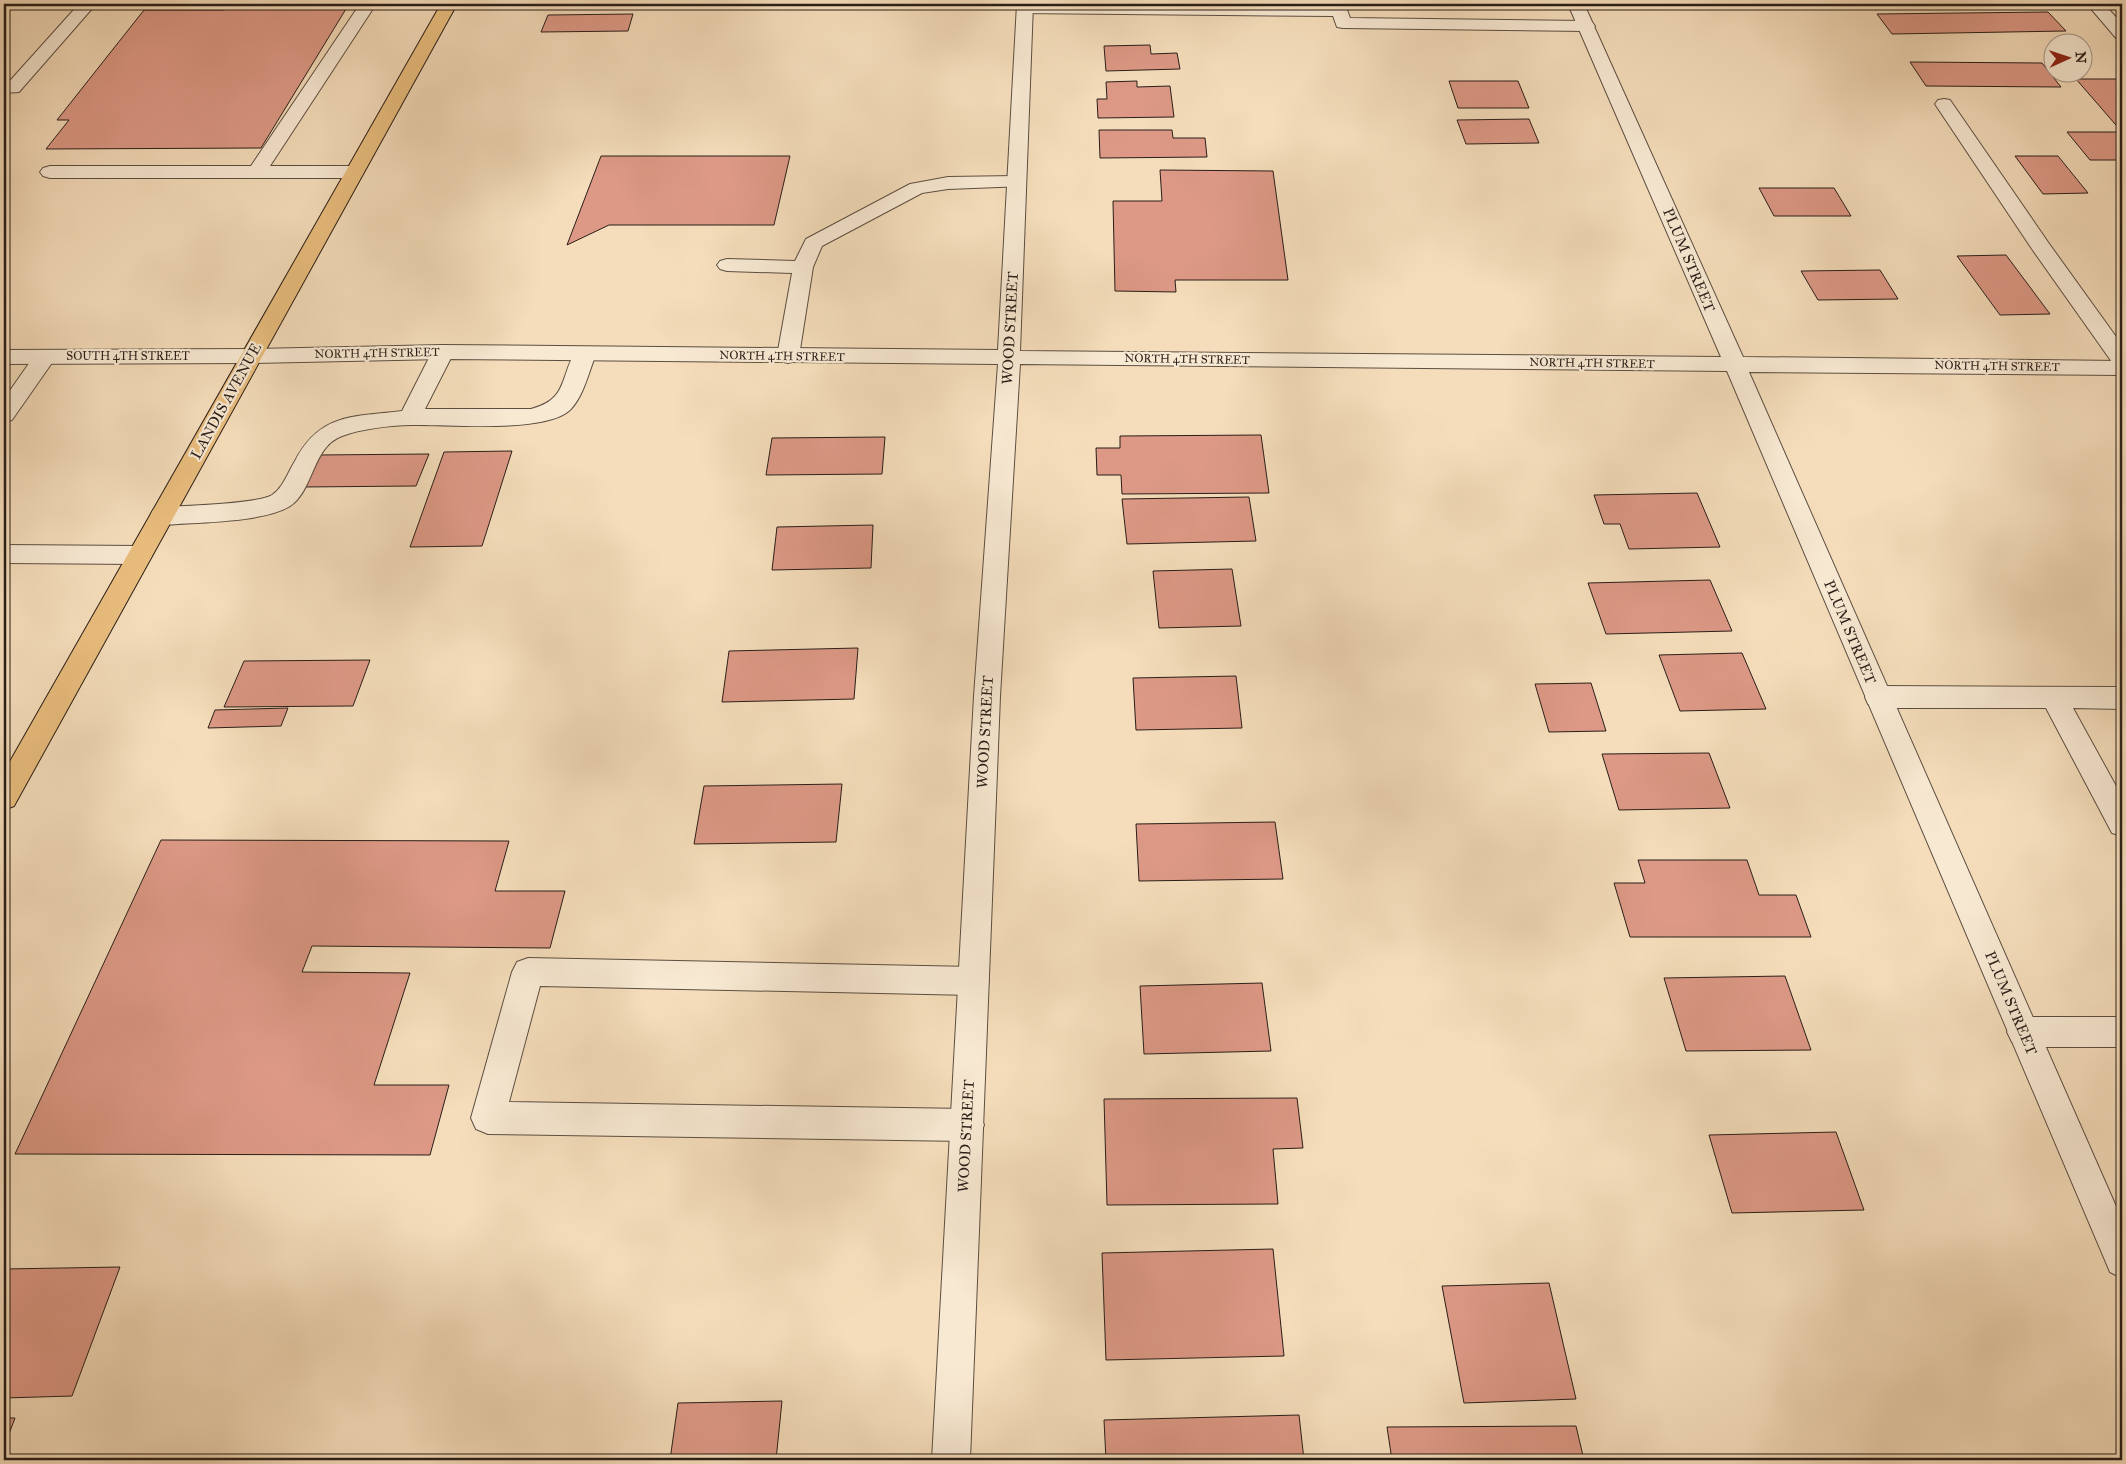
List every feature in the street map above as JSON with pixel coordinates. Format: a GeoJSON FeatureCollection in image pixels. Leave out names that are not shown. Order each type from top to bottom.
{"type":"FeatureCollection","features":[{"type":"Feature","properties":{"kind":"main road","name":"LANDIS AVENUE"},"geometry":{"type":"LineString","coordinates":[[4,798],[449,4]]}},
{"type":"Feature","properties":{"kind":"street"},"geometry":{"type":"LineString","coordinates":[[4,88],[13,88],[88,4]]}},
{"type":"Feature","properties":{"kind":"street"},"geometry":{"type":"LineString","coordinates":[[257,172],[368,4]]}},
{"type":"Feature","properties":{"kind":"street"},"geometry":{"type":"LineString","coordinates":[[2095,4],[2122,34]]}},
{"type":"Feature","properties":{"kind":"street"},"geometry":{"type":"LineString","coordinates":[[1025,7],[1340,11],[1343,24],[1581,15]]}},
{"type":"Feature","properties":{"kind":"street","name":"WOOD STREET"},"geometry":{"type":"LineString","coordinates":[[951,1460],[987,696],[1008,357],[1025,7]]}},
{"type":"Feature","properties":{"kind":"street","name":"PLUM STREET"},"geometry":{"type":"LineString","coordinates":[[1581,15],[2122,1260]]}},
{"type":"Feature","properties":{"kind":"street"},"geometry":{"type":"LineString","coordinates":[[1944,104],[2042,249],[2122,360]]}},
{"type":"Feature","properties":{"kind":"street"},"geometry":{"type":"LineString","coordinates":[[50,172],[354,172]]}},
{"type":"Feature","properties":{"kind":"street"},"geometry":{"type":"LineString","coordinates":[[788,356],[803,267],[813,243],[917,188],[948,183],[1016,182]]}},
{"type":"Feature","properties":{"kind":"street"},"geometry":{"type":"LineString","coordinates":[[727,265],[803,267]]}},
{"type":"Feature","properties":{"kind":"street"},"geometry":{"type":"LineString","coordinates":[[410,417],[443,352]]}},
{"type":"Feature","properties":{"kind":"street","name":"NORTH 4TH STREET"},"geometry":{"type":"LineString","coordinates":[[252,356],[443,352],[2122,368]]}},
{"type":"Feature","properties":{"kind":"street"},"geometry":{"type":"LineString","coordinates":[[162,516],[253,509],[278,503],[291,490],[313,448],[330,432],[347,426],[410,417],[531,417],[553,411],[563,404],[568,397],[585,354]]}},
{"type":"Feature","properties":{"kind":"street","name":"SOUTH 4TH STREET"},"geometry":{"type":"LineString","coordinates":[[4,357],[252,356]]}},
{"type":"Feature","properties":{"kind":"street"},"geometry":{"type":"LineString","coordinates":[[4,415],[45,357]]}},
{"type":"Feature","properties":{"kind":"street"},"geometry":{"type":"LineString","coordinates":[[4,554],[140,555]]}},
{"type":"Feature","properties":{"kind":"street"},"geometry":{"type":"LineString","coordinates":[[1878,697],[2122,698]]}},
{"type":"Feature","properties":{"kind":"street"},"geometry":{"type":"LineString","coordinates":[[2054,698],[2122,824]]}},
{"type":"Feature","properties":{"kind":"street"},"geometry":{"type":"LineString","coordinates":[[967,1125],[488,1118],[528,972],[974,981]]}},
{"type":"Feature","properties":{"kind":"street"},"geometry":{"type":"LineString","coordinates":[[2023,1032],[2122,1032]]}},
{"type":"Feature","properties":{"kind":"building"},"geometry":{"type":"Polygon","coordinates":[[[228,4],[349,4],[261,148],[46,149],[69,120],[57,120],[144,10],[224,10],[228,4]]]}},
{"type":"Feature","properties":{"kind":"building"},"geometry":{"type":"Polygon","coordinates":[[[555,4],[626,4],[625,7],[553,8],[555,4]]]}},
{"type":"Feature","properties":{"kind":"building"},"geometry":{"type":"Polygon","coordinates":[[[1353,4],[1485,4],[1354,5],[1353,4]]]}},
{"type":"Feature","properties":{"kind":"building"},"geometry":{"type":"Polygon","coordinates":[[[2048,12],[2066,31],[1892,34],[1877,14],[2048,12]]]}},
{"type":"Feature","properties":{"kind":"building"},"geometry":{"type":"Polygon","coordinates":[[[633,14],[628,31],[541,32],[548,15],[633,14]]]}},
{"type":"Feature","properties":{"kind":"building"},"geometry":{"type":"Polygon","coordinates":[[[1150,45],[1151,54],[1177,53],[1180,69],[1106,71],[1104,46],[1150,45]]]}},
{"type":"Feature","properties":{"kind":"building"},"geometry":{"type":"Polygon","coordinates":[[[1910,62],[2042,63],[2044,66],[2044,82],[2057,82],[2061,87],[1926,86],[1910,62]]]}},
{"type":"Feature","properties":{"kind":"building"},"geometry":{"type":"Polygon","coordinates":[[[2094,79],[2117,79],[2122,84],[2122,132],[2079,82],[2094,82],[2094,79]]]}},
{"type":"Feature","properties":{"kind":"building"},"geometry":{"type":"Polygon","coordinates":[[[1137,81],[1137,87],[1170,86],[1174,117],[1098,118],[1097,99],[1107,99],[1106,82],[1137,81]]]}},
{"type":"Feature","properties":{"kind":"building"},"geometry":{"type":"Polygon","coordinates":[[[1449,81],[1518,81],[1529,108],[1458,108],[1449,81]]]}},
{"type":"Feature","properties":{"kind":"building"},"geometry":{"type":"Polygon","coordinates":[[[1529,119],[1539,143],[1466,144],[1457,120],[1529,119]]]}},
{"type":"Feature","properties":{"kind":"building"},"geometry":{"type":"Polygon","coordinates":[[[1099,130],[1172,130],[1173,138],[1205,138],[1207,157],[1100,158],[1099,130]]]}},
{"type":"Feature","properties":{"kind":"building"},"geometry":{"type":"Polygon","coordinates":[[[2067,132],[2122,132],[2122,160],[2090,160],[2067,132]]]}},
{"type":"Feature","properties":{"kind":"building"},"geometry":{"type":"Polygon","coordinates":[[[601,156],[790,156],[774,225],[609,225],[567,245],[601,156]]]}},
{"type":"Feature","properties":{"kind":"building"},"geometry":{"type":"Polygon","coordinates":[[[2015,156],[2058,156],[2088,193],[2043,194],[2015,156]]]}},
{"type":"Feature","properties":{"kind":"building"},"geometry":{"type":"Polygon","coordinates":[[[1160,170],[1273,171],[1288,280],[1175,280],[1176,292],[1115,291],[1113,201],[1162,201],[1160,170]]]}},
{"type":"Feature","properties":{"kind":"building"},"geometry":{"type":"Polygon","coordinates":[[[1759,188],[1834,188],[1851,216],[1774,216],[1759,188]]]}},
{"type":"Feature","properties":{"kind":"building"},"geometry":{"type":"Polygon","coordinates":[[[2006,255],[2050,314],[2000,315],[1957,256],[2006,255]]]}},
{"type":"Feature","properties":{"kind":"building"},"geometry":{"type":"Polygon","coordinates":[[[1880,270],[1898,299],[1818,300],[1801,271],[1880,270]]]}},
{"type":"Feature","properties":{"kind":"building"},"geometry":{"type":"Polygon","coordinates":[[[1261,435],[1269,493],[1122,494],[1121,475],[1097,475],[1096,448],[1120,448],[1120,436],[1261,435]]]}},
{"type":"Feature","properties":{"kind":"building"},"geometry":{"type":"Polygon","coordinates":[[[885,437],[882,474],[766,475],[772,438],[885,437]]]}},
{"type":"Feature","properties":{"kind":"building"},"geometry":{"type":"Polygon","coordinates":[[[512,451],[482,546],[410,547],[444,452],[512,451]]]}},
{"type":"Feature","properties":{"kind":"building"},"geometry":{"type":"Polygon","coordinates":[[[429,454],[416,486],[303,487],[318,455],[429,454]]]}},
{"type":"Feature","properties":{"kind":"building"},"geometry":{"type":"Polygon","coordinates":[[[1697,493],[1720,547],[1629,549],[1620,524],[1604,524],[1594,495],[1697,493]]]}},
{"type":"Feature","properties":{"kind":"building"},"geometry":{"type":"Polygon","coordinates":[[[1249,497],[1256,541],[1127,544],[1122,499],[1249,497]]]}},
{"type":"Feature","properties":{"kind":"building"},"geometry":{"type":"Polygon","coordinates":[[[873,525],[871,568],[772,570],[777,527],[873,525]]]}},
{"type":"Feature","properties":{"kind":"building"},"geometry":{"type":"Polygon","coordinates":[[[1232,569],[1241,626],[1159,628],[1153,571],[1232,569]]]}},
{"type":"Feature","properties":{"kind":"building"},"geometry":{"type":"Polygon","coordinates":[[[1710,580],[1732,631],[1606,634],[1588,583],[1710,580]]]}},
{"type":"Feature","properties":{"kind":"building"},"geometry":{"type":"Polygon","coordinates":[[[858,648],[854,699],[722,702],[729,651],[858,648]]]}},
{"type":"Feature","properties":{"kind":"building"},"geometry":{"type":"Polygon","coordinates":[[[1742,653],[1766,709],[1680,711],[1659,655],[1742,653]]]}},
{"type":"Feature","properties":{"kind":"building"},"geometry":{"type":"Polygon","coordinates":[[[370,660],[353,706],[224,707],[244,661],[370,660]]]}},
{"type":"Feature","properties":{"kind":"building"},"geometry":{"type":"Polygon","coordinates":[[[1236,676],[1242,728],[1136,730],[1133,678],[1236,676]]]}},
{"type":"Feature","properties":{"kind":"building"},"geometry":{"type":"Polygon","coordinates":[[[1591,683],[1606,731],[1549,732],[1535,684],[1591,683]]]}},
{"type":"Feature","properties":{"kind":"building"},"geometry":{"type":"Polygon","coordinates":[[[288,708],[281,726],[208,728],[215,710],[288,708]]]}},
{"type":"Feature","properties":{"kind":"building"},"geometry":{"type":"Polygon","coordinates":[[[1709,753],[1730,808],[1619,810],[1602,754],[1709,753]]]}},
{"type":"Feature","properties":{"kind":"building"},"geometry":{"type":"Polygon","coordinates":[[[842,784],[836,842],[694,844],[704,786],[842,784]]]}},
{"type":"Feature","properties":{"kind":"building"},"geometry":{"type":"Polygon","coordinates":[[[1275,822],[1283,879],[1139,881],[1136,824],[1275,822]]]}},
{"type":"Feature","properties":{"kind":"building"},"geometry":{"type":"Polygon","coordinates":[[[161,840],[509,841],[495,891],[565,891],[550,948],[312,946],[302,972],[410,973],[374,1085],[449,1085],[430,1155],[15,1154],[161,840]]]}},
{"type":"Feature","properties":{"kind":"building"},"geometry":{"type":"Polygon","coordinates":[[[1638,860],[1747,860],[1759,895],[1796,895],[1811,937],[1630,937],[1614,883],[1645,883],[1638,860]]]}},
{"type":"Feature","properties":{"kind":"building"},"geometry":{"type":"Polygon","coordinates":[[[1785,976],[1811,1050],[1686,1051],[1664,978],[1785,976]]]}},
{"type":"Feature","properties":{"kind":"building"},"geometry":{"type":"Polygon","coordinates":[[[1262,983],[1271,1051],[1144,1054],[1140,986],[1262,983]]]}},
{"type":"Feature","properties":{"kind":"building"},"geometry":{"type":"Polygon","coordinates":[[[1297,1098],[1303,1148],[1273,1149],[1278,1204],[1107,1205],[1104,1099],[1297,1098]]]}},
{"type":"Feature","properties":{"kind":"building"},"geometry":{"type":"Polygon","coordinates":[[[1836,1132],[1864,1210],[1732,1213],[1709,1135],[1836,1132]]]}},
{"type":"Feature","properties":{"kind":"building"},"geometry":{"type":"Polygon","coordinates":[[[1273,1249],[1284,1356],[1106,1360],[1102,1253],[1273,1249]]]}},
{"type":"Feature","properties":{"kind":"building"},"geometry":{"type":"Polygon","coordinates":[[[120,1267],[72,1396],[4,1398],[4,1269],[120,1267]]]}},
{"type":"Feature","properties":{"kind":"building"},"geometry":{"type":"Polygon","coordinates":[[[1549,1283],[1576,1399],[1464,1403],[1442,1286],[1549,1283]]]}},
{"type":"Feature","properties":{"kind":"building"},"geometry":{"type":"Polygon","coordinates":[[[782,1401],[776,1460],[670,1460],[678,1403],[782,1401]]]}},
{"type":"Feature","properties":{"kind":"building"},"geometry":{"type":"Polygon","coordinates":[[[1299,1415],[1304,1460],[1106,1460],[1104,1420],[1299,1415]]]}},
{"type":"Feature","properties":{"kind":"building"},"geometry":{"type":"Polygon","coordinates":[[[4,1418],[15,1418],[4,1447],[4,1418]]]}},
{"type":"Feature","properties":{"kind":"building"},"geometry":{"type":"Polygon","coordinates":[[[1576,1426],[1584,1460],[1392,1460],[1387,1427],[1576,1426]]]}}]}
